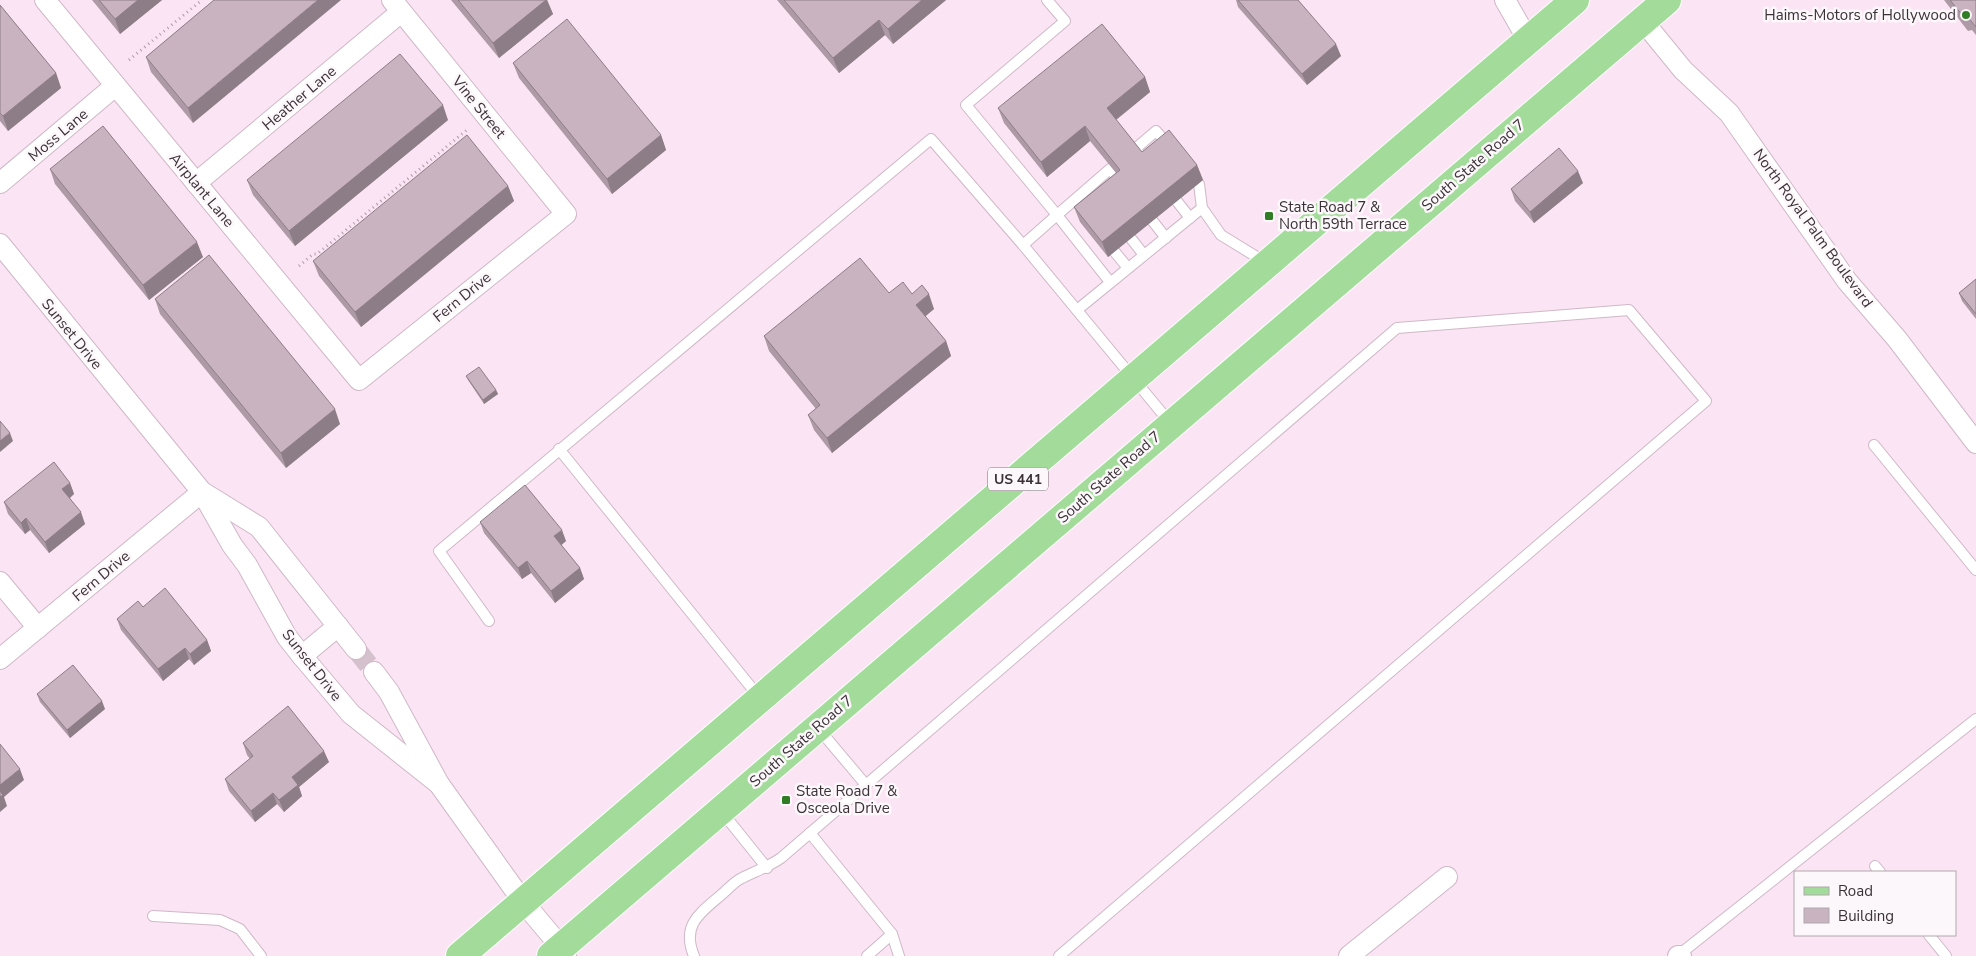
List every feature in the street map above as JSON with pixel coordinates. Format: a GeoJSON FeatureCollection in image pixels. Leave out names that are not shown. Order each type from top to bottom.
{"type":"FeatureCollection","features":[{"type":"Feature","properties":{"kind":"main road","name":"US 441"},"geometry":{"type":"LineString","coordinates":[[460,956],[1575,0]]}},
{"type":"Feature","properties":{"kind":"main road","name":"South State Road 7"},"geometry":{"type":"LineString","coordinates":[[563,954],[721,810],[817,727],[1667,0]]}},
{"type":"Feature","properties":{"kind":"street","name":"Airplant Lane"},"geometry":{"type":"LineString","coordinates":[[45,0],[359,380]]}},
{"type":"Feature","properties":{"kind":"street"},"geometry":{"type":"LineString","coordinates":[[1505,0],[1528,40]]}},
{"type":"Feature","properties":{"kind":"street","name":"Heather Lane"},"geometry":{"type":"LineString","coordinates":[[196,183],[396,6]]}},
{"type":"Feature","properties":{"kind":"street","name":"Vine Street"},"geometry":{"type":"LineString","coordinates":[[396,6],[566,214]]}},
{"type":"Feature","properties":{"kind":"street","name":"North Royal Palm Boulevard"},"geometry":{"type":"LineString","coordinates":[[1643,21],[1682,70],[1730,113],[1847,281],[1897,339],[1976,442]]}},
{"type":"Feature","properties":{"kind":"street","name":"Moss Lane"},"geometry":{"type":"LineString","coordinates":[[0,183],[115,86]]}},
{"type":"Feature","properties":{"kind":"street","name":"Fern Drive"},"geometry":{"type":"LineString","coordinates":[[359,380],[566,214]]}},
{"type":"Feature","properties":{"kind":"street","name":"Sunset Drive"},"geometry":{"type":"LineString","coordinates":[[0,244],[202,492],[232,545],[247,565],[287,637],[302,656],[350,714],[439,784]]}},
{"type":"Feature","properties":{"kind":"street","name":"Fern Drive"},"geometry":{"type":"LineString","coordinates":[[0,659],[202,492]]}},
{"type":"Feature","properties":{"kind":"street","name":"Sunset Drive"},"geometry":{"type":"LineString","coordinates":[[202,492],[259,527],[356,649]]}},
{"type":"Feature","properties":{"kind":"street"},"geometry":{"type":"LineString","coordinates":[[0,582],[38,628]]}},
{"type":"Feature","properties":{"kind":"street"},"geometry":{"type":"LineString","coordinates":[[302,656],[338,626]]}},
{"type":"Feature","properties":{"kind":"street","name":"Sunset Drive"},"geometry":{"type":"LineString","coordinates":[[374,672],[389,692],[439,784],[563,954]]}},
{"type":"Feature","properties":{"kind":"street"},"geometry":{"type":"LineString","coordinates":[[1349,956],[1446,877]]}},
{"type":"Feature","properties":{"kind":"lane"},"geometry":{"type":"LineString","coordinates":[[1047,0],[1065,21],[966,105],[1110,282]]}},
{"type":"Feature","properties":{"kind":"lane"},"geometry":{"type":"LineString","coordinates":[[1144,161],[1135,149],[1156,131],[1171,149]]}},
{"type":"Feature","properties":{"kind":"lane"},"geometry":{"type":"LineString","coordinates":[[489,621],[439,551],[931,139],[1023,244],[1171,424]]}},
{"type":"Feature","properties":{"kind":"lane"},"geometry":{"type":"LineString","coordinates":[[1023,244],[1057,215],[1076,205],[1089,188],[1110,169],[1123,185]]}},
{"type":"Feature","properties":{"kind":"lane"},"geometry":{"type":"LineString","coordinates":[[1199,184],[1202,208],[1221,235],[1266,263]]}},
{"type":"Feature","properties":{"kind":"lane"},"geometry":{"type":"LineString","coordinates":[[1089,188],[1098,199]]}},
{"type":"Feature","properties":{"kind":"lane"},"geometry":{"type":"LineString","coordinates":[[1176,200],[1190,218]]}},
{"type":"Feature","properties":{"kind":"lane"},"geometry":{"type":"LineString","coordinates":[[1077,310],[1202,208]]}},
{"type":"Feature","properties":{"kind":"lane"},"geometry":{"type":"LineString","coordinates":[[1151,219],[1166,238]]}},
{"type":"Feature","properties":{"kind":"lane"},"geometry":{"type":"LineString","coordinates":[[1129,236],[1144,255]]}},
{"type":"Feature","properties":{"kind":"lane"},"geometry":{"type":"LineString","coordinates":[[1114,250],[1128,268]]}},
{"type":"Feature","properties":{"kind":"lane"},"geometry":{"type":"LineString","coordinates":[[694,956],[689,945],[690,934],[696,917],[741,878],[767,868],[810,833],[1397,328],[1629,310],[1706,401],[1059,956]]}},
{"type":"Feature","properties":{"kind":"lane"},"geometry":{"type":"LineString","coordinates":[[1874,445],[1976,570]]}},
{"type":"Feature","properties":{"kind":"lane"},"geometry":{"type":"LineString","coordinates":[[559,449],[761,699]]}},
{"type":"Feature","properties":{"kind":"lane"},"geometry":{"type":"LineString","coordinates":[[1680,955],[1976,718]]}},
{"type":"Feature","properties":{"kind":"lane"},"geometry":{"type":"LineString","coordinates":[[817,727],[866,785]]}},
{"type":"Feature","properties":{"kind":"lane"},"geometry":{"type":"LineString","coordinates":[[721,810],[767,868]]}},
{"type":"Feature","properties":{"kind":"lane"},"geometry":{"type":"LineString","coordinates":[[810,833],[892,934],[900,956]]}},
{"type":"Feature","properties":{"kind":"lane"},"geometry":{"type":"LineString","coordinates":[[154,916],[220,920],[240,929],[261,956]]}},
{"type":"Feature","properties":{"kind":"lane"},"geometry":{"type":"LineString","coordinates":[[867,956],[892,934]]}},
{"type":"Feature","properties":{"kind":"lane"},"geometry":{"type":"LineString","coordinates":[[1930,936],[1946,956]]}},
{"type":"Feature","properties":{"kind":"path"},"geometry":{"type":"LineString","coordinates":[[129,60],[202,0]]}},
{"type":"Feature","properties":{"kind":"path"},"geometry":{"type":"LineString","coordinates":[[299,266],[313,254],[317,254],[468,128]]}},
{"type":"Feature","properties":{"kind":"building"},"geometry":{"type":"Polygon","coordinates":[[[99,0],[138,0],[115,19],[99,0]]]}},
{"type":"Feature","properties":{"kind":"building"},"geometry":{"type":"Polygon","coordinates":[[[214,0],[318,0],[188,108],[146,57],[214,0]]]}},
{"type":"Feature","properties":{"kind":"building"},"geometry":{"type":"Polygon","coordinates":[[[458,0],[546,0],[493,43],[458,0]]]}},
{"type":"Feature","properties":{"kind":"building"},"geometry":{"type":"Polygon","coordinates":[[[784,0],[922,0],[888,29],[879,20],[833,58],[784,0]]]}},
{"type":"Feature","properties":{"kind":"building"},"geometry":{"type":"Polygon","coordinates":[[[1238,0],[1298,0],[1336,44],[1302,74],[1238,0]]]}},
{"type":"Feature","properties":{"kind":"building"},"geometry":{"type":"Polygon","coordinates":[[[1950,0],[1976,0],[1976,27],[1966,15],[1963,16],[1950,0]]]}},
{"type":"Feature","properties":{"kind":"building"},"geometry":{"type":"Polygon","coordinates":[[[0,5],[56,73],[3,116],[0,113],[0,5]]]}},
{"type":"Feature","properties":{"kind":"building"},"geometry":{"type":"Polygon","coordinates":[[[567,19],[661,135],[607,179],[513,63],[567,19]]]}},
{"type":"Feature","properties":{"kind":"building"},"geometry":{"type":"Polygon","coordinates":[[[1102,24],[1145,77],[1107,108],[1142,152],[1169,130],[1197,165],[1102,242],[1074,207],[1120,170],[1085,126],[1041,162],[998,108],[1102,24]]]}},
{"type":"Feature","properties":{"kind":"building"},"geometry":{"type":"Polygon","coordinates":[[[400,54],[443,105],[289,231],[247,180],[400,54]]]}},
{"type":"Feature","properties":{"kind":"building"},"geometry":{"type":"Polygon","coordinates":[[[103,126],[197,242],[143,285],[50,169],[103,126]]]}},
{"type":"Feature","properties":{"kind":"building"},"geometry":{"type":"Polygon","coordinates":[[[467,135],[508,186],[355,312],[313,261],[467,135]]]}},
{"type":"Feature","properties":{"kind":"building"},"geometry":{"type":"Polygon","coordinates":[[[1559,148],[1578,171],[1530,212],[1511,189],[1559,148]]]}},
{"type":"Feature","properties":{"kind":"building"},"geometry":{"type":"Polygon","coordinates":[[[209,255],[335,409],[281,453],[155,299],[209,255]]]}},
{"type":"Feature","properties":{"kind":"building"},"geometry":{"type":"Polygon","coordinates":[[[860,258],[889,293],[903,282],[912,294],[922,285],[929,294],[916,305],[946,341],[827,438],[808,415],[820,405],[764,336],[860,258]]]}},
{"type":"Feature","properties":{"kind":"building"},"geometry":{"type":"Polygon","coordinates":[[[1976,279],[1976,314],[1959,293],[1976,279]]]}},
{"type":"Feature","properties":{"kind":"building"},"geometry":{"type":"Polygon","coordinates":[[[479,367],[496,390],[483,400],[466,376],[479,367]]]}},
{"type":"Feature","properties":{"kind":"building"},"geometry":{"type":"Polygon","coordinates":[[[0,421],[10,433],[0,441],[0,421]]]}},
{"type":"Feature","properties":{"kind":"building"},"geometry":{"type":"Polygon","coordinates":[[[54,462],[70,483],[62,489],[81,512],[45,542],[26,518],[21,523],[4,502],[54,462]]]}},
{"type":"Feature","properties":{"kind":"building"},"geometry":{"type":"Polygon","coordinates":[[[525,485],[562,530],[554,536],[580,568],[551,591],[527,561],[518,568],[480,522],[525,485]]]}},
{"type":"Feature","properties":{"kind":"building"},"geometry":{"type":"Polygon","coordinates":[[[165,588],[207,640],[190,654],[185,648],[158,669],[117,619],[138,601],[143,607],[165,588]]]}},
{"type":"Feature","properties":{"kind":"building"},"geometry":{"type":"Polygon","coordinates":[[[73,665],[102,701],[67,730],[37,694],[73,665]]]}},
{"type":"Feature","properties":{"kind":"building"},"geometry":{"type":"Polygon","coordinates":[[[288,706],[324,751],[292,777],[298,785],[279,800],[273,793],[251,811],[225,779],[253,756],[243,743],[288,706]]]}},
{"type":"Feature","properties":{"kind":"building"},"geometry":{"type":"Polygon","coordinates":[[[0,744],[20,769],[0,785],[0,744]]]}},
{"type":"Feature","properties":{"kind":"tunnel"},"geometry":{"type":"LineString","coordinates":[[356,649],[374,672]]}},
{"type":"Feature","properties":{"kind":"place","name":"Haims-Motors of Hollywood"},"geometry":{"type":"Point","coordinates":[1966,15]}},
{"type":"Feature","properties":{"kind":"place","name":"State Road 7 & North 59th Terrace"},"geometry":{"type":"Point","coordinates":[1269,216]}},
{"type":"Feature","properties":{"kind":"place","name":"State Road 7 & Osceola Drive"},"geometry":{"type":"Point","coordinates":[786,800]}}]}
